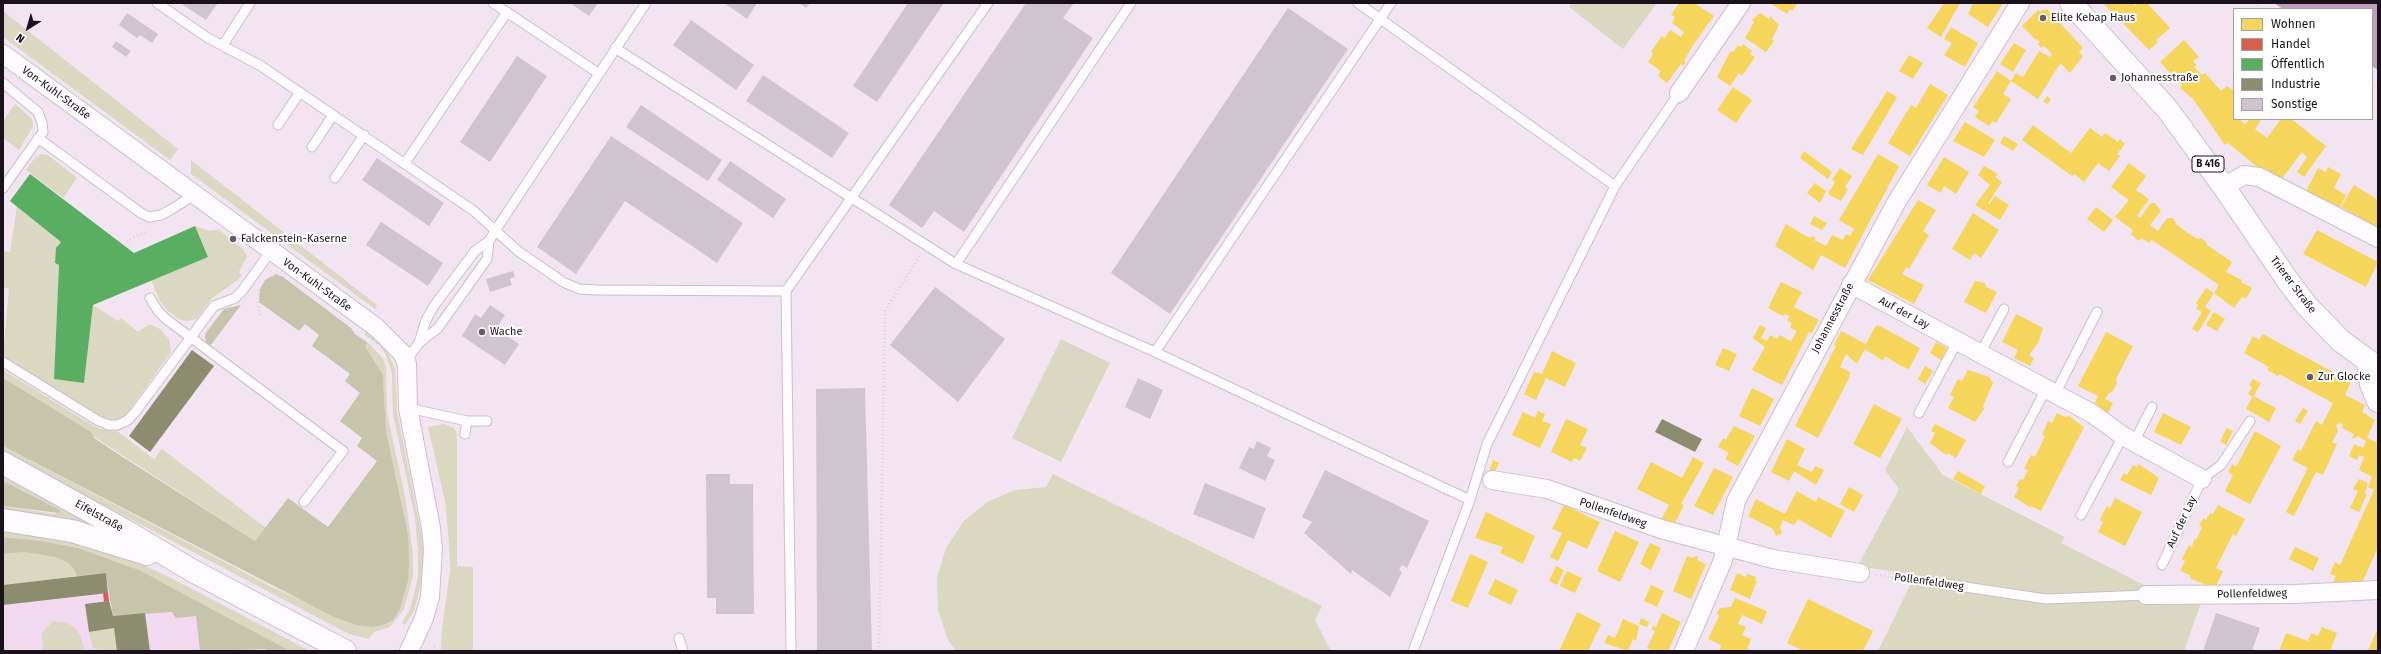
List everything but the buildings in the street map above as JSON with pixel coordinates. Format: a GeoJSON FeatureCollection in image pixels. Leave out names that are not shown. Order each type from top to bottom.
{"type":"FeatureCollection","features":[{"type":"Feature","properties":{"kind":"street"},"geometry":{"type":"LineString","coordinates":[[1680,93],[1741,3]]}},
{"type":"Feature","properties":{"kind":"street","name":"Johannesstraße"},"geometry":{"type":"LineString","coordinates":[[1684,651],[1723,560],[1725,545],[1736,501],[1851,284],[1896,203],[2020,3]]}},
{"type":"Feature","properties":{"kind":"street","name":"Trierer Straße"},"geometry":{"type":"LineString","coordinates":[[2071,3],[2168,110],[2224,186],[2297,294],[2331,332],[2373,365]]}},
{"type":"Feature","properties":{"kind":"street","name":"Von-Kuhl-Straße"},"geometry":{"type":"LineString","coordinates":[[3,54],[376,328],[402,353],[406,361],[409,377],[408,408],[430,521],[433,549],[430,597],[420,628],[410,651]]}},
{"type":"Feature","properties":{"kind":"street"},"geometry":{"type":"LineString","coordinates":[[2224,186],[2244,175],[2259,177],[2378,238]]}},
{"type":"Feature","properties":{"kind":"street","name":"Auf der Lay"},"geometry":{"type":"LineString","coordinates":[[1851,284],[2093,414],[2129,439],[2202,479]]}},
{"type":"Feature","properties":{"kind":"street"},"geometry":{"type":"LineString","coordinates":[[2373,365],[2371,384],[2378,401]]}},
{"type":"Feature","properties":{"kind":"street","name":"Eifelstraße"},"geometry":{"type":"LineString","coordinates":[[3,463],[124,530],[193,571],[345,651]]}},
{"type":"Feature","properties":{"kind":"street","name":"Pollenfeldweg"},"geometry":{"type":"LineString","coordinates":[[1492,480],[1546,489],[1661,529],[1773,559],[1860,573]]}},
{"type":"Feature","properties":{"kind":"street","name":"Eifelstraße"},"geometry":{"type":"LineString","coordinates":[[3,520],[41,525],[103,540],[193,571]]}},
{"type":"Feature","properties":{"kind":"street","name":"Pollenfeldweg"},"geometry":{"type":"LineString","coordinates":[[2146,595],[2294,594],[2378,590]]}},
{"type":"Feature","properties":{"kind":"street"},"geometry":{"type":"LineString","coordinates":[[420,628],[432,649]]}},
{"type":"Feature","properties":{"kind":"lane"},"geometry":{"type":"LineString","coordinates":[[157,3],[208,38],[261,66],[364,135],[474,211],[518,251],[563,282],[579,289],[786,291]]}},
{"type":"Feature","properties":{"kind":"lane"},"geometry":{"type":"LineString","coordinates":[[223,45],[250,3]]}},
{"type":"Feature","properties":{"kind":"lane"},"geometry":{"type":"LineString","coordinates":[[493,3],[598,73]]}},
{"type":"Feature","properties":{"kind":"lane"},"geometry":{"type":"LineString","coordinates":[[406,361],[419,343],[438,328],[487,259],[489,242],[495,231],[598,73],[646,3]]}},
{"type":"Feature","properties":{"kind":"lane"},"geometry":{"type":"LineString","coordinates":[[791,651],[786,291],[988,3]]}},
{"type":"Feature","properties":{"kind":"lane"},"geometry":{"type":"LineString","coordinates":[[956,264],[1131,3]]}},
{"type":"Feature","properties":{"kind":"lane"},"geometry":{"type":"LineString","coordinates":[[1358,3],[1615,186]]}},
{"type":"Feature","properties":{"kind":"lane"},"geometry":{"type":"LineString","coordinates":[[1155,352],[1391,3]]}},
{"type":"Feature","properties":{"kind":"lane"},"geometry":{"type":"LineString","coordinates":[[405,164],[506,12]]}},
{"type":"Feature","properties":{"kind":"lane"},"geometry":{"type":"LineString","coordinates":[[615,48],[850,199],[956,264],[1155,352],[1470,500]]}},
{"type":"Feature","properties":{"kind":"lane"},"geometry":{"type":"LineString","coordinates":[[3,83],[38,112],[42,123],[42,132],[3,188]]}},
{"type":"Feature","properties":{"kind":"lane"},"geometry":{"type":"LineString","coordinates":[[278,125],[300,92]]}},
{"type":"Feature","properties":{"kind":"lane"},"geometry":{"type":"LineString","coordinates":[[1413,651],[1470,500],[1487,444],[1615,186],[1680,93]]}},
{"type":"Feature","properties":{"kind":"lane"},"geometry":{"type":"LineString","coordinates":[[312,147],[333,114]]}},
{"type":"Feature","properties":{"kind":"lane"},"geometry":{"type":"LineString","coordinates":[[335,178],[364,135]]}},
{"type":"Feature","properties":{"kind":"lane"},"geometry":{"type":"LineString","coordinates":[[38,138],[141,213],[149,217],[161,215],[172,210],[194,194]]}},
{"type":"Feature","properties":{"kind":"lane"},"geometry":{"type":"LineString","coordinates":[[419,343],[426,320],[434,306],[475,251],[489,242]]}},
{"type":"Feature","properties":{"kind":"lane"},"geometry":{"type":"LineString","coordinates":[[3,362],[97,420],[108,426],[118,425],[128,420],[136,411],[190,336],[214,306],[234,298],[242,291],[271,251]]}},
{"type":"Feature","properties":{"kind":"lane"},"geometry":{"type":"LineString","coordinates":[[150,298],[158,311],[343,451],[304,502]]}},
{"type":"Feature","properties":{"kind":"lane"},"geometry":{"type":"LineString","coordinates":[[1980,354],[2004,309]]}},
{"type":"Feature","properties":{"kind":"lane"},"geometry":{"type":"LineString","coordinates":[[2008,462],[2097,312]]}},
{"type":"Feature","properties":{"kind":"lane"},"geometry":{"type":"LineString","coordinates":[[1919,413],[1957,342]]}},
{"type":"Feature","properties":{"kind":"lane"},"geometry":{"type":"LineString","coordinates":[[408,408],[467,420],[487,421]]}},
{"type":"Feature","properties":{"kind":"lane"},"geometry":{"type":"LineString","coordinates":[[2081,516],[2129,439],[2152,408]]}},
{"type":"Feature","properties":{"kind":"lane"},"geometry":{"type":"LineString","coordinates":[[465,434],[467,420]]}},
{"type":"Feature","properties":{"kind":"lane","name":"Auf der Lay"},"geometry":{"type":"LineString","coordinates":[[2162,565],[2202,479],[2221,465],[2250,420]]}},
{"type":"Feature","properties":{"kind":"lane","name":"Pollenfeldweg"},"geometry":{"type":"LineString","coordinates":[[1945,584],[2046,599],[2146,595]]}},
{"type":"Feature","properties":{"kind":"lane"},"geometry":{"type":"LineString","coordinates":[[679,638],[683,651]]}},
{"type":"Feature","properties":{"kind":"path"},"geometry":{"type":"LineString","coordinates":[[125,246],[131,239],[148,231]]}},
{"type":"Feature","properties":{"kind":"path"},"geometry":{"type":"LineString","coordinates":[[879,651],[885,310],[926,246]]}},
{"type":"Feature","properties":{"kind":"path"},"geometry":{"type":"LineString","coordinates":[[260,287],[258,304],[260,317]]}},
{"type":"Feature","properties":{"kind":"path","name":"Pollenfeldweg"},"geometry":{"type":"LineString","coordinates":[[1860,573],[1945,584]]}},
{"type":"Feature","properties":{"kind":"shaded area"},"geometry":{"type":"Polygon","coordinates":[[[1572,3],[1657,3],[1623,49],[1569,7],[1572,3]]]}},
{"type":"Feature","properties":{"kind":"shaded area"},"geometry":{"type":"Polygon","coordinates":[[[2274,3],[2378,3],[2378,70],[2373,67],[2373,8],[2282,8],[2274,3]]]}},
{"type":"Feature","properties":{"kind":"shaded area"},"geometry":{"type":"Polygon","coordinates":[[[3,11],[178,149],[170,160],[3,37],[3,11]]]}},
{"type":"Feature","properties":{"kind":"shaded area"},"geometry":{"type":"Polygon","coordinates":[[[15,104],[32,119],[33,127],[19,150],[3,138],[3,121],[15,104]]]}},
{"type":"Feature","properties":{"kind":"shaded area"},"geometry":{"type":"Polygon","coordinates":[[[41,154],[48,155],[77,178],[63,198],[26,170],[34,159],[41,154]]]}},
{"type":"Feature","properties":{"kind":"shaded area"},"geometry":{"type":"Polygon","coordinates":[[[191,160],[377,305],[375,309],[191,174],[191,160]]]}},
{"type":"Feature","properties":{"kind":"shaded area"},"geometry":{"type":"Polygon","coordinates":[[[17,206],[61,242],[56,248],[55,262],[59,265],[54,379],[84,382],[93,305],[118,321],[121,318],[138,332],[149,324],[160,329],[169,339],[171,352],[126,415],[120,419],[108,420],[102,417],[3,356],[9,289],[3,287],[3,251],[10,252],[17,206]]]}},
{"type":"Feature","properties":{"kind":"shaded area"},"geometry":{"type":"Polygon","coordinates":[[[195,226],[210,231],[218,229],[242,248],[247,256],[239,272],[242,275],[238,280],[212,298],[197,319],[187,321],[178,319],[167,310],[160,301],[151,280],[208,257],[195,226]]]}},
{"type":"Feature","properties":{"kind":"shaded area"},"geometry":{"type":"Polygon","coordinates":[[[276,274],[283,277],[351,328],[355,334],[368,343],[365,346],[383,375],[386,431],[408,534],[409,563],[408,581],[400,609],[393,620],[383,625],[372,627],[356,625],[334,617],[3,446],[3,378],[91,432],[94,438],[121,456],[255,541],[288,498],[328,527],[377,461],[357,446],[362,438],[340,421],[360,393],[345,381],[350,374],[312,346],[319,335],[305,324],[299,331],[259,302],[260,289],[265,280],[276,274]]]}},
{"type":"Feature","properties":{"kind":"shaded area"},"geometry":{"type":"Polygon","coordinates":[[[241,305],[210,346],[206,343],[205,334],[224,309],[241,305]]]}},
{"type":"Feature","properties":{"kind":"shaded area"},"geometry":{"type":"Polygon","coordinates":[[[366,331],[387,350],[395,369],[397,412],[422,537],[424,559],[420,588],[414,611],[405,625],[402,623],[410,609],[418,577],[418,550],[415,518],[393,414],[392,373],[385,353],[380,346],[365,335],[366,331]]]}},
{"type":"Feature","properties":{"kind":"shaded area"},"geometry":{"type":"Polygon","coordinates":[[[1061,339],[1110,363],[1061,462],[1012,438],[1061,339]]]}},
{"type":"Feature","properties":{"kind":"shaded area"},"geometry":{"type":"Polygon","coordinates":[[[368,343],[383,358],[386,368],[387,413],[405,496],[413,555],[413,576],[404,609],[390,627],[374,632],[369,639],[349,634],[3,452],[3,446],[272,587],[356,625],[400,609],[408,581],[408,534],[386,431],[383,375],[365,346],[368,343]]]}},
{"type":"Feature","properties":{"kind":"shaded area"},"geometry":{"type":"Polygon","coordinates":[[[3,370],[100,429],[117,431],[154,459],[162,449],[266,528],[255,541],[3,378],[3,370]]]}},
{"type":"Feature","properties":{"kind":"shaded area"},"geometry":{"type":"Polygon","coordinates":[[[444,424],[454,428],[457,434],[457,566],[473,567],[473,651],[441,651],[442,629],[450,570],[449,543],[445,501],[428,427],[444,424]]]}},
{"type":"Feature","properties":{"kind":"shaded area"},"geometry":{"type":"Polygon","coordinates":[[[1907,427],[1943,475],[2065,537],[2061,543],[2146,586],[2139,602],[2202,600],[2184,651],[1878,651],[1915,575],[1858,566],[1899,489],[1885,470],[1907,427]]]}},
{"type":"Feature","properties":{"kind":"shaded area"},"geometry":{"type":"Polygon","coordinates":[[[3,471],[131,538],[3,512],[3,506],[55,514],[60,510],[3,481],[3,471]]]}},
{"type":"Feature","properties":{"kind":"shaded area"},"geometry":{"type":"Polygon","coordinates":[[[1053,474],[1322,606],[1315,620],[1331,651],[956,651],[947,638],[938,609],[937,578],[946,548],[963,522],[987,502],[1015,490],[1046,487],[1053,474]]]}},
{"type":"Feature","properties":{"kind":"shaded area"},"geometry":{"type":"Polygon","coordinates":[[[3,481],[60,510],[59,513],[3,506],[3,481]]]}},
{"type":"Feature","properties":{"kind":"shaded area"},"geometry":{"type":"Polygon","coordinates":[[[3,528],[173,579],[310,651],[3,651],[3,528]]]}},
{"type":"Feature","properties":{"kind":"shaded area"},"geometry":{"type":"Polygon","coordinates":[[[3,528],[49,534],[125,556],[173,579],[310,651],[290,651],[139,570],[78,548],[40,541],[3,537],[3,528]]]}},
{"type":"Feature","properties":{"kind":"shaded area"},"geometry":{"type":"Polygon","coordinates":[[[3,537],[40,541],[78,548],[139,570],[290,651],[267,651],[266,649],[200,651],[196,616],[176,618],[172,612],[113,616],[106,573],[77,576],[74,569],[67,562],[55,557],[24,552],[3,554],[3,537]]]}},
{"type":"Feature","properties":{"kind":"shaded area"},"geometry":{"type":"Polygon","coordinates":[[[24,552],[55,557],[67,562],[74,569],[77,576],[3,585],[3,554],[24,552]]]}},
{"type":"Feature","properties":{"kind":"shaded area"},"geometry":{"type":"Polygon","coordinates":[[[53,621],[68,623],[75,628],[81,637],[85,651],[43,651],[42,633],[53,621]]]}},
{"type":"Feature","properties":{"kind":"shaded area"},"geometry":{"type":"Polygon","coordinates":[[[114,628],[117,651],[102,651],[93,648],[89,632],[114,628]]]}},
{"type":"Feature","properties":{"kind":"place","name":"Elite Kebap Haus"},"geometry":{"type":"Point","coordinates":[2043,18]}},
{"type":"Feature","properties":{"kind":"place","name":"Johannesstraße"},"geometry":{"type":"Point","coordinates":[2113,78]}},
{"type":"Feature","properties":{"kind":"place","name":"Falckenstein-Kaserne"},"geometry":{"type":"Point","coordinates":[233,239]}},
{"type":"Feature","properties":{"kind":"place","name":"Wache"},"geometry":{"type":"Point","coordinates":[482,332]}},
{"type":"Feature","properties":{"kind":"place","name":"Zur Glocke"},"geometry":{"type":"Point","coordinates":[2310,377]}}]}
